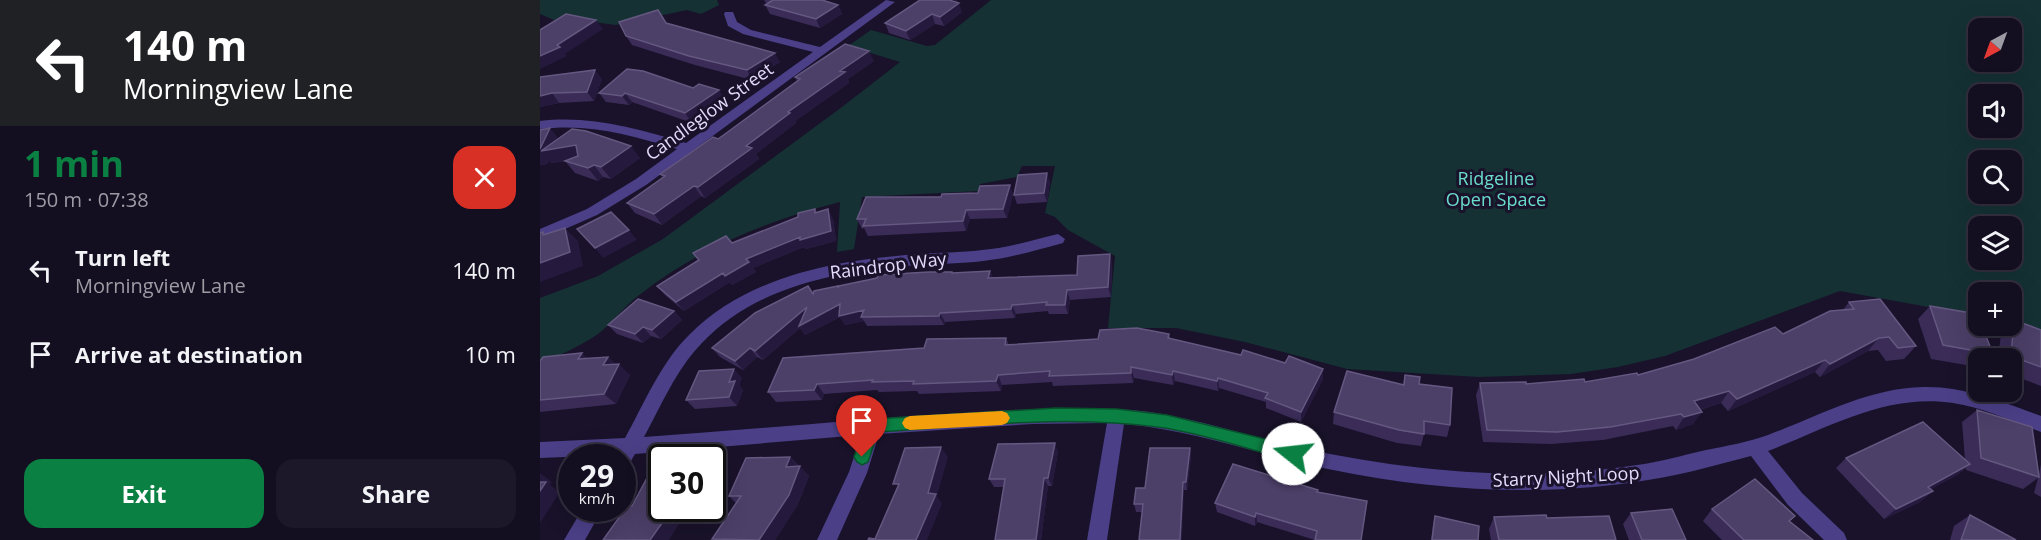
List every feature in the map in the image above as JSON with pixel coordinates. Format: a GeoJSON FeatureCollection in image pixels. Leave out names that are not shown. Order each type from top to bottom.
{"type":"FeatureCollection","features":[{"type":"Feature","properties":{"kind":"street","name":"Candleglow Street"},"geometry":{"type":"LineString","coordinates":[[540,235],[600,208],[890,2]]}},
{"type":"Feature","properties":{"kind":"street"},"geometry":{"type":"LineString","coordinates":[[729,14],[732,24],[747,32],[822,51]]}},
{"type":"Feature","properties":{"kind":"street"},"geometry":{"type":"LineString","coordinates":[[540,125],[578,121],[609,124],[687,148]]}},
{"type":"Feature","properties":{"kind":"street","name":"Raindrop Way"},"geometry":{"type":"LineString","coordinates":[[631,444],[673,366],[694,340],[714,321],[746,302],[803,278],[833,270],[897,261],[993,254],[1058,238]]}},
{"type":"Feature","properties":{"kind":"street","name":"Starry Night Loop"},"geometry":{"type":"LineString","coordinates":[[636,453],[873,426],[1056,415],[1117,416],[1167,422],[1293,454],[1364,468],[1424,477],[1500,482],[1632,475],[1754,447],[1850,409],[1891,397],[1924,394],[1967,399],[1999,407],[2041,424]]}},
{"type":"Feature","properties":{"kind":"street"},"geometry":{"type":"LineString","coordinates":[[1097,540],[1117,416]]}},
{"type":"Feature","properties":{"kind":"street"},"geometry":{"type":"LineString","coordinates":[[827,540],[858,473],[873,426]]}},
{"type":"Feature","properties":{"kind":"street"},"geometry":{"type":"LineString","coordinates":[[1754,447],[1795,499],[1838,540]]}},
{"type":"Feature","properties":{"kind":"street","name":"Starry Night Loop"},"geometry":{"type":"LineString","coordinates":[[540,450],[558,451]]}},
{"type":"Feature","properties":{"kind":"street"},"geometry":{"type":"LineString","coordinates":[[574,540],[585,522]]}},
{"type":"Feature","properties":{"kind":"green space"},"geometry":{"type":"Polygon","coordinates":[[[540,0],[717,0],[719,5],[701,14],[687,10],[616,25],[561,18],[554,20],[540,14],[540,0]]]}},
{"type":"Feature","properties":{"kind":"green space","name":"Ridgeline Open Space"},"geometry":{"type":"Polygon","coordinates":[[[991,0],[2041,0],[2041,337],[2022,331],[2022,282],[1968,282],[1968,314],[1840,291],[1665,356],[1618,367],[1571,374],[1479,377],[1347,369],[1245,342],[1176,328],[1108,328],[1115,256],[1068,230],[1055,217],[1045,213],[1055,166],[1022,166],[1017,177],[980,184],[979,191],[862,197],[854,249],[837,252],[840,202],[760,227],[684,264],[638,296],[598,334],[554,358],[540,362],[540,298],[598,276],[663,239],[900,62],[848,46],[871,30],[927,46],[935,45],[991,0]]]}},
{"type":"Feature","properties":{"kind":"building"},"geometry":{"type":"Polygon","coordinates":[[[773,0],[822,0],[838,5],[816,19],[765,5],[773,0]]]}},
{"type":"Feature","properties":{"kind":"building"},"geometry":{"type":"Polygon","coordinates":[[[920,0],[949,0],[959,3],[940,17],[932,14],[906,31],[885,23],[920,0]]]}},
{"type":"Feature","properties":{"kind":"building"},"geometry":{"type":"Polygon","coordinates":[[[658,10],[666,23],[775,53],[747,70],[689,56],[626,36],[619,22],[658,10]]]}},
{"type":"Feature","properties":{"kind":"building"},"geometry":{"type":"Polygon","coordinates":[[[566,14],[596,20],[557,45],[560,47],[540,56],[540,30],[566,14]]]}},
{"type":"Feature","properties":{"kind":"building"},"geometry":{"type":"Polygon","coordinates":[[[845,44],[869,51],[840,71],[845,72],[788,112],[790,113],[746,146],[752,148],[698,187],[694,186],[654,214],[627,203],[665,176],[660,174],[713,137],[718,139],[800,79],[795,77],[845,44]]]}},
{"type":"Feature","properties":{"kind":"building"},"geometry":{"type":"Polygon","coordinates":[[[627,69],[643,71],[693,88],[699,84],[719,90],[685,113],[625,93],[622,96],[599,93],[627,69]]]}},
{"type":"Feature","properties":{"kind":"building"},"geometry":{"type":"Polygon","coordinates":[[[595,70],[587,92],[552,93],[540,96],[540,77],[595,70]]]}},
{"type":"Feature","properties":{"kind":"building"},"geometry":{"type":"Polygon","coordinates":[[[550,128],[540,149],[540,130],[550,128]]]}},
{"type":"Feature","properties":{"kind":"building"},"geometry":{"type":"Polygon","coordinates":[[[572,129],[586,131],[631,146],[601,167],[594,165],[588,168],[565,161],[578,156],[576,145],[541,151],[572,129]]]}},
{"type":"Feature","properties":{"kind":"building"},"geometry":{"type":"Polygon","coordinates":[[[1047,173],[1044,193],[1014,195],[1018,175],[1047,173]]]}},
{"type":"Feature","properties":{"kind":"building"},"geometry":{"type":"Polygon","coordinates":[[[1010,185],[1003,209],[966,210],[963,221],[863,226],[866,219],[857,219],[866,197],[941,197],[942,194],[978,193],[980,186],[1010,185]]]}},
{"type":"Feature","properties":{"kind":"building"},"geometry":{"type":"Polygon","coordinates":[[[815,209],[815,213],[828,209],[831,231],[800,240],[800,237],[746,259],[749,262],[725,276],[723,273],[676,302],[657,286],[699,260],[693,253],[726,236],[732,243],[798,217],[798,213],[815,209]]]}},
{"type":"Feature","properties":{"kind":"building"},"geometry":{"type":"Polygon","coordinates":[[[611,212],[629,230],[595,248],[577,229],[611,212]]]}},
{"type":"Feature","properties":{"kind":"building"},"geometry":{"type":"Polygon","coordinates":[[[565,228],[570,252],[540,263],[540,233],[543,232],[543,235],[565,228]]]}},
{"type":"Feature","properties":{"kind":"building"},"geometry":{"type":"Polygon","coordinates":[[[1110,254],[1108,287],[1067,290],[1065,305],[1046,305],[1047,302],[1012,305],[1011,309],[940,313],[939,316],[861,317],[864,310],[839,316],[840,304],[799,326],[807,307],[755,351],[750,348],[735,361],[712,348],[755,313],[808,286],[813,294],[814,291],[838,286],[838,288],[877,278],[878,275],[929,272],[990,271],[988,278],[1077,275],[1078,256],[1110,254]]]}},
{"type":"Feature","properties":{"kind":"building"},"geometry":{"type":"Polygon","coordinates":[[[638,299],[674,311],[652,330],[643,327],[635,334],[608,325],[638,299]]]}},
{"type":"Feature","properties":{"kind":"building"},"geometry":{"type":"Polygon","coordinates":[[[1880,299],[1916,346],[1898,348],[1889,337],[1879,338],[1830,364],[1825,360],[1737,399],[1729,391],[1694,401],[1702,412],[1684,417],[1681,414],[1610,427],[1557,432],[1487,430],[1480,383],[1526,382],[1526,384],[1584,379],[1585,382],[1637,373],[1638,375],[1694,359],[1775,327],[1783,334],[1830,311],[1854,309],[1849,302],[1880,299]]]}},
{"type":"Feature","properties":{"kind":"building"},"geometry":{"type":"Polygon","coordinates":[[[1930,306],[1968,312],[1968,336],[1986,336],[1991,348],[1968,350],[1943,345],[1930,306]]]}},
{"type":"Feature","properties":{"kind":"building"},"geometry":{"type":"Polygon","coordinates":[[[2022,323],[2041,330],[2041,367],[2022,360],[2022,348],[2012,348],[2013,336],[2022,336],[2022,323]]]}},
{"type":"Feature","properties":{"kind":"building"},"geometry":{"type":"Polygon","coordinates":[[[1137,328],[1169,334],[1168,338],[1241,355],[1243,350],[1285,363],[1289,356],[1323,369],[1301,412],[1265,398],[1268,393],[1218,378],[1217,381],[1173,371],[1172,375],[1131,367],[1131,373],[1049,376],[1050,371],[998,375],[996,381],[913,384],[914,381],[872,382],[873,380],[817,384],[814,390],[768,392],[783,358],[924,348],[927,339],[1006,338],[1005,345],[1098,339],[1100,330],[1137,328]]]}},
{"type":"Feature","properties":{"kind":"building"},"geometry":{"type":"Polygon","coordinates":[[[582,353],[578,359],[608,357],[603,365],[619,364],[604,394],[540,400],[540,361],[543,357],[582,353]]]}},
{"type":"Feature","properties":{"kind":"building"},"geometry":{"type":"Polygon","coordinates":[[[734,369],[729,382],[735,381],[729,397],[686,400],[699,371],[734,369]]]}},
{"type":"Feature","properties":{"kind":"building"},"geometry":{"type":"Polygon","coordinates":[[[1347,371],[1404,385],[1405,375],[1420,377],[1419,384],[1452,388],[1450,425],[1424,421],[1424,434],[1399,430],[1334,412],[1347,371]]]}},
{"type":"Feature","properties":{"kind":"building"},"geometry":{"type":"Polygon","coordinates":[[[1977,410],[2032,427],[2039,477],[1981,458],[1977,410]]]}},
{"type":"Feature","properties":{"kind":"building"},"geometry":{"type":"Polygon","coordinates":[[[1923,422],[1970,464],[1928,487],[1933,491],[1896,509],[1846,458],[1923,422]]]}},
{"type":"Feature","properties":{"kind":"building"},"geometry":{"type":"Polygon","coordinates":[[[1055,443],[1048,478],[1044,478],[1036,540],[995,540],[1005,479],[989,479],[998,444],[1055,443]]]}},
{"type":"Feature","properties":{"kind":"building"},"geometry":{"type":"Polygon","coordinates":[[[941,447],[928,493],[936,494],[916,540],[868,540],[869,538],[875,539],[899,484],[893,484],[905,448],[941,447]]]}},
{"type":"Feature","properties":{"kind":"building"},"geometry":{"type":"Polygon","coordinates":[[[1150,448],[1190,448],[1186,482],[1183,482],[1180,540],[1139,540],[1143,504],[1134,504],[1136,488],[1145,488],[1150,448]]]}},
{"type":"Feature","properties":{"kind":"building"},"geometry":{"type":"Polygon","coordinates":[[[790,457],[786,467],[800,466],[789,495],[759,540],[712,539],[723,522],[726,522],[726,518],[741,496],[729,496],[746,458],[790,457]]]}},
{"type":"Feature","properties":{"kind":"building"},"geometry":{"type":"Polygon","coordinates":[[[1233,464],[1318,490],[1317,492],[1367,501],[1361,540],[1315,540],[1317,531],[1256,513],[1255,517],[1215,503],[1233,464]]]}},
{"type":"Feature","properties":{"kind":"building"},"geometry":{"type":"Polygon","coordinates":[[[648,476],[648,522],[663,522],[650,540],[603,540],[616,522],[636,522],[636,498],[648,476]]]}},
{"type":"Feature","properties":{"kind":"building"},"geometry":{"type":"Polygon","coordinates":[[[1755,479],[1795,516],[1789,521],[1813,540],[1744,540],[1712,509],[1755,479]]]}},
{"type":"Feature","properties":{"kind":"building"},"geometry":{"type":"Polygon","coordinates":[[[540,482],[546,482],[540,491],[540,482]]]}},
{"type":"Feature","properties":{"kind":"building"},"geometry":{"type":"Polygon","coordinates":[[[1672,509],[1686,540],[1642,540],[1631,513],[1672,509]]]}},
{"type":"Feature","properties":{"kind":"building"},"geometry":{"type":"Polygon","coordinates":[[[1546,515],[1547,518],[1609,516],[1616,540],[1499,540],[1494,517],[1546,515]]]}},
{"type":"Feature","properties":{"kind":"building"},"geometry":{"type":"Polygon","coordinates":[[[1970,515],[2016,540],[1961,540],[1970,515]]]}},
{"type":"Feature","properties":{"kind":"building"},"geometry":{"type":"Polygon","coordinates":[[[1435,516],[1479,526],[1478,540],[1432,540],[1435,516]]]}},
{"type":"Feature","properties":{"kind":"slow traffic"},"geometry":{"type":"LineString","coordinates":[[910,423],[1002,418]]}},
{"type":"Feature","properties":{"kind":"route"},"geometry":{"type":"LineString","coordinates":[[862,457],[873,426],[1056,415],[1117,416],[1167,422],[1293,454]]}}]}
